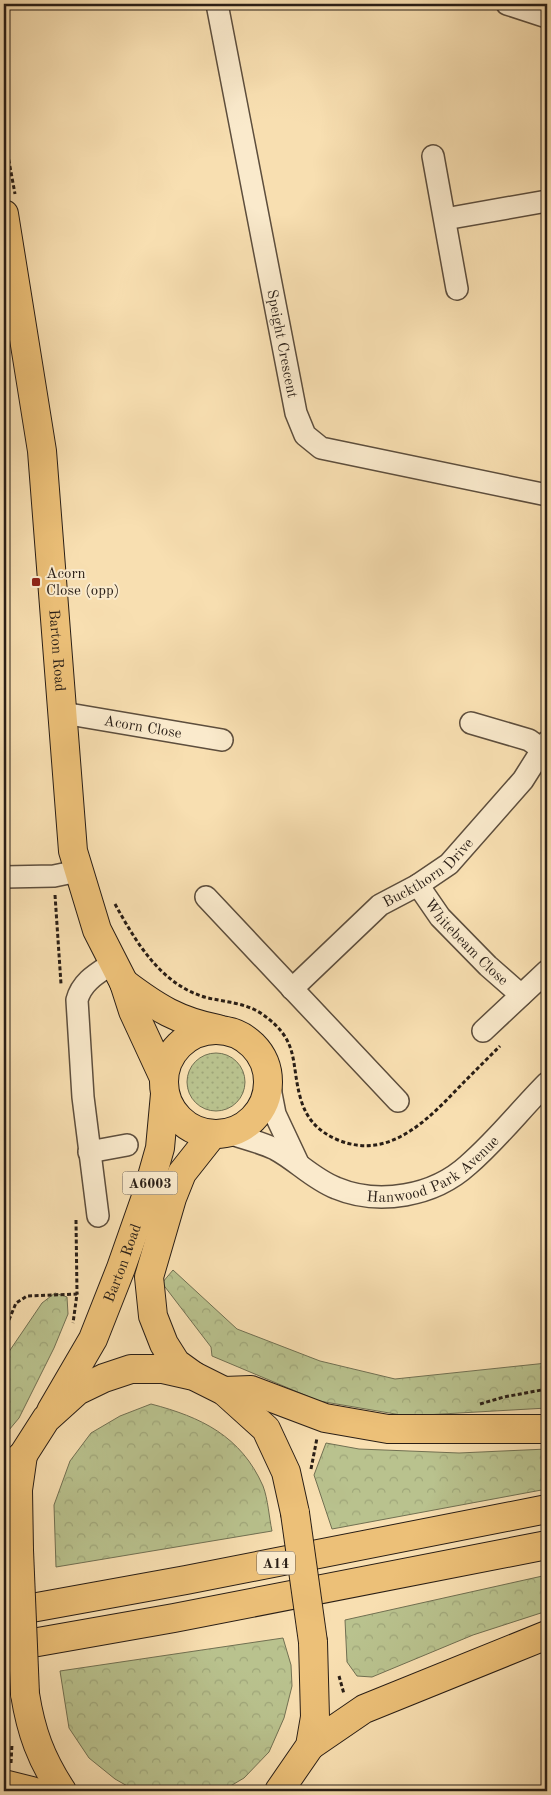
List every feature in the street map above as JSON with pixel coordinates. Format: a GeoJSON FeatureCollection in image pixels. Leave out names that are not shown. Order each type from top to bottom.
{"type":"FeatureCollection","features":[{"type":"Feature","properties":{"kind":"main road","name":"Barton Road"},"geometry":{"type":"LineString","coordinates":[[4,214],[7,253],[42,452],[63,713],[69,816],[66,874],[119,973],[133,1012],[165,1086],[160,1148],[147,1194],[121,1268],[93,1339],[46,1419]]}},
{"type":"Feature","properties":{"kind":"main road","name":"Barton Road"},"geometry":{"type":"LineString","coordinates":[[119,973],[171,1015],[190,1024],[226,1031]]}},
{"type":"Feature","properties":{"kind":"main road"},"geometry":{"type":"LineString","coordinates":[[208,1031],[226,1031],[243,1038],[257,1050],[266,1065],[269,1083],[265,1101],[256,1116],[243,1127],[220,1134],[196,1130],[182,1122],[171,1109],[165,1086],[168,1062],[177,1048],[191,1036],[208,1031]]}},
{"type":"Feature","properties":{"kind":"main road","name":"Barton Road"},"geometry":{"type":"LineString","coordinates":[[194,1376],[176,1363],[164,1344],[153,1316],[149,1277],[172,1198],[182,1173],[220,1134]]}},
{"type":"Feature","properties":{"kind":"main road"},"geometry":{"type":"LineString","coordinates":[[62,1791],[42,1757],[30,1725],[25,1694],[18,1490],[14,1464],[46,1419],[76,1391],[104,1378],[131,1369],[163,1369],[194,1376],[224,1391],[266,1429],[286,1472],[295,1513],[314,1642],[315,1717],[310,1746]]}},
{"type":"Feature","properties":{"kind":"main road"},"geometry":{"type":"LineString","coordinates":[[224,1391],[251,1390],[325,1418],[388,1429],[547,1429]]}},
{"type":"Feature","properties":{"kind":"main road","name":"A14"},"geometry":{"type":"LineString","coordinates":[[4,1613],[186,1580],[547,1509]]}},
{"type":"Feature","properties":{"kind":"main road","name":"A14"},"geometry":{"type":"LineString","coordinates":[[4,1648],[174,1618],[547,1545]]}},
{"type":"Feature","properties":{"kind":"main road"},"geometry":{"type":"LineString","coordinates":[[279,1791],[310,1746],[364,1709],[547,1635]]}},
{"type":"Feature","properties":{"kind":"main road"},"geometry":{"type":"LineString","coordinates":[[4,1784],[32,1791]]}},
{"type":"Feature","properties":{"kind":"street","name":"Speight Crescent"},"geometry":{"type":"LineString","coordinates":[[217,4],[296,413],[305,434],[321,448],[547,495]]}},
{"type":"Feature","properties":{"kind":"street"},"geometry":{"type":"LineString","coordinates":[[507,4],[547,17]]}},
{"type":"Feature","properties":{"kind":"street"},"geometry":{"type":"LineString","coordinates":[[432,156],[457,289]]}},
{"type":"Feature","properties":{"kind":"street"},"geometry":{"type":"LineString","coordinates":[[445,219],[547,201]]}},
{"type":"Feature","properties":{"kind":"street","name":"Acorn Close"},"geometry":{"type":"LineString","coordinates":[[63,713],[222,740]]}},
{"type":"Feature","properties":{"kind":"street"},"geometry":{"type":"LineString","coordinates":[[471,723],[545,746]]}},
{"type":"Feature","properties":{"kind":"street","name":"Buckthorn Drive"},"geometry":{"type":"LineString","coordinates":[[292,989],[380,905],[418,885],[449,864],[498,811],[523,780],[545,746]]}},
{"type":"Feature","properties":{"kind":"street"},"geometry":{"type":"LineString","coordinates":[[4,877],[66,874]]}},
{"type":"Feature","properties":{"kind":"street","name":"Whitebeam Close"},"geometry":{"type":"LineString","coordinates":[[418,885],[440,917],[488,966],[521,995]]}},
{"type":"Feature","properties":{"kind":"street"},"geometry":{"type":"LineString","coordinates":[[206,897],[398,1101]]}},
{"type":"Feature","properties":{"kind":"street","name":"Whitebeam Close"},"geometry":{"type":"LineString","coordinates":[[483,1031],[547,971]]}},
{"type":"Feature","properties":{"kind":"street"},"geometry":{"type":"LineString","coordinates":[[98,1216],[83,1097],[77,1000],[80,991],[88,981],[119,973]]}},
{"type":"Feature","properties":{"kind":"street","name":"Hanwood Park Avenue"},"geometry":{"type":"LineString","coordinates":[[220,1134],[255,1141],[276,1150],[334,1188],[353,1194],[390,1196],[426,1190],[468,1166],[547,1082]]}},
{"type":"Feature","properties":{"kind":"street"},"geometry":{"type":"LineString","coordinates":[[269,1083],[275,1114],[299,1166]]}},
{"type":"Feature","properties":{"kind":"street"},"geometry":{"type":"LineString","coordinates":[[89,1152],[127,1145]]}},
{"type":"Feature","properties":{"kind":"path"},"geometry":{"type":"LineString","coordinates":[[62,990],[66,874]]}},
{"type":"Feature","properties":{"kind":"path"},"geometry":{"type":"LineString","coordinates":[[4,1332],[16,1303],[27,1296],[58,1293]]}},
{"type":"Feature","properties":{"kind":"path"},"geometry":{"type":"LineString","coordinates":[[478,1404],[547,1389]]}},
{"type":"Feature","properties":{"kind":"path"},"geometry":{"type":"LineString","coordinates":[[309,1478],[318,1437],[325,1418]]}},
{"type":"Feature","properties":{"kind":"green space"},"geometry":{"type":"Polygon","coordinates":[[[216,1053],[232,1058],[240,1066],[245,1082],[240,1098],[232,1106],[216,1111],[200,1106],[192,1098],[187,1082],[192,1066],[200,1058],[216,1053]]]}},
{"type":"Feature","properties":{"kind":"green space"},"geometry":{"type":"Polygon","coordinates":[[[173,1270],[237,1329],[320,1361],[395,1379],[547,1363],[547,1408],[407,1416],[319,1401],[212,1356],[211,1347],[162,1283],[173,1270]]]}},
{"type":"Feature","properties":{"kind":"green space"},"geometry":{"type":"Polygon","coordinates":[[[55,1293],[67,1297],[68,1314],[54,1348],[19,1418],[4,1436],[4,1359],[42,1303],[55,1293]]]}},
{"type":"Feature","properties":{"kind":"green space"},"geometry":{"type":"Polygon","coordinates":[[[151,1404],[203,1422],[218,1431],[243,1454],[263,1486],[272,1531],[56,1567],[54,1505],[70,1461],[91,1433],[120,1416],[151,1404]]]}},
{"type":"Feature","properties":{"kind":"green space"},"geometry":{"type":"Polygon","coordinates":[[[326,1443],[359,1449],[459,1453],[547,1449],[547,1489],[332,1529],[314,1475],[326,1443]]]}},
{"type":"Feature","properties":{"kind":"green space"},"geometry":{"type":"Polygon","coordinates":[[[547,1575],[547,1611],[473,1635],[372,1677],[357,1676],[347,1662],[345,1620],[547,1575]]]}},
{"type":"Feature","properties":{"kind":"green space"},"geometry":{"type":"Polygon","coordinates":[[[283,1638],[291,1665],[292,1686],[284,1718],[269,1752],[244,1778],[222,1791],[136,1791],[115,1779],[89,1758],[69,1728],[60,1671],[283,1638]]]}},
{"type":"Feature","properties":{"kind":"place","name":"Acorn Close (opp)"},"geometry":{"type":"Point","coordinates":[36,582]}}]}
